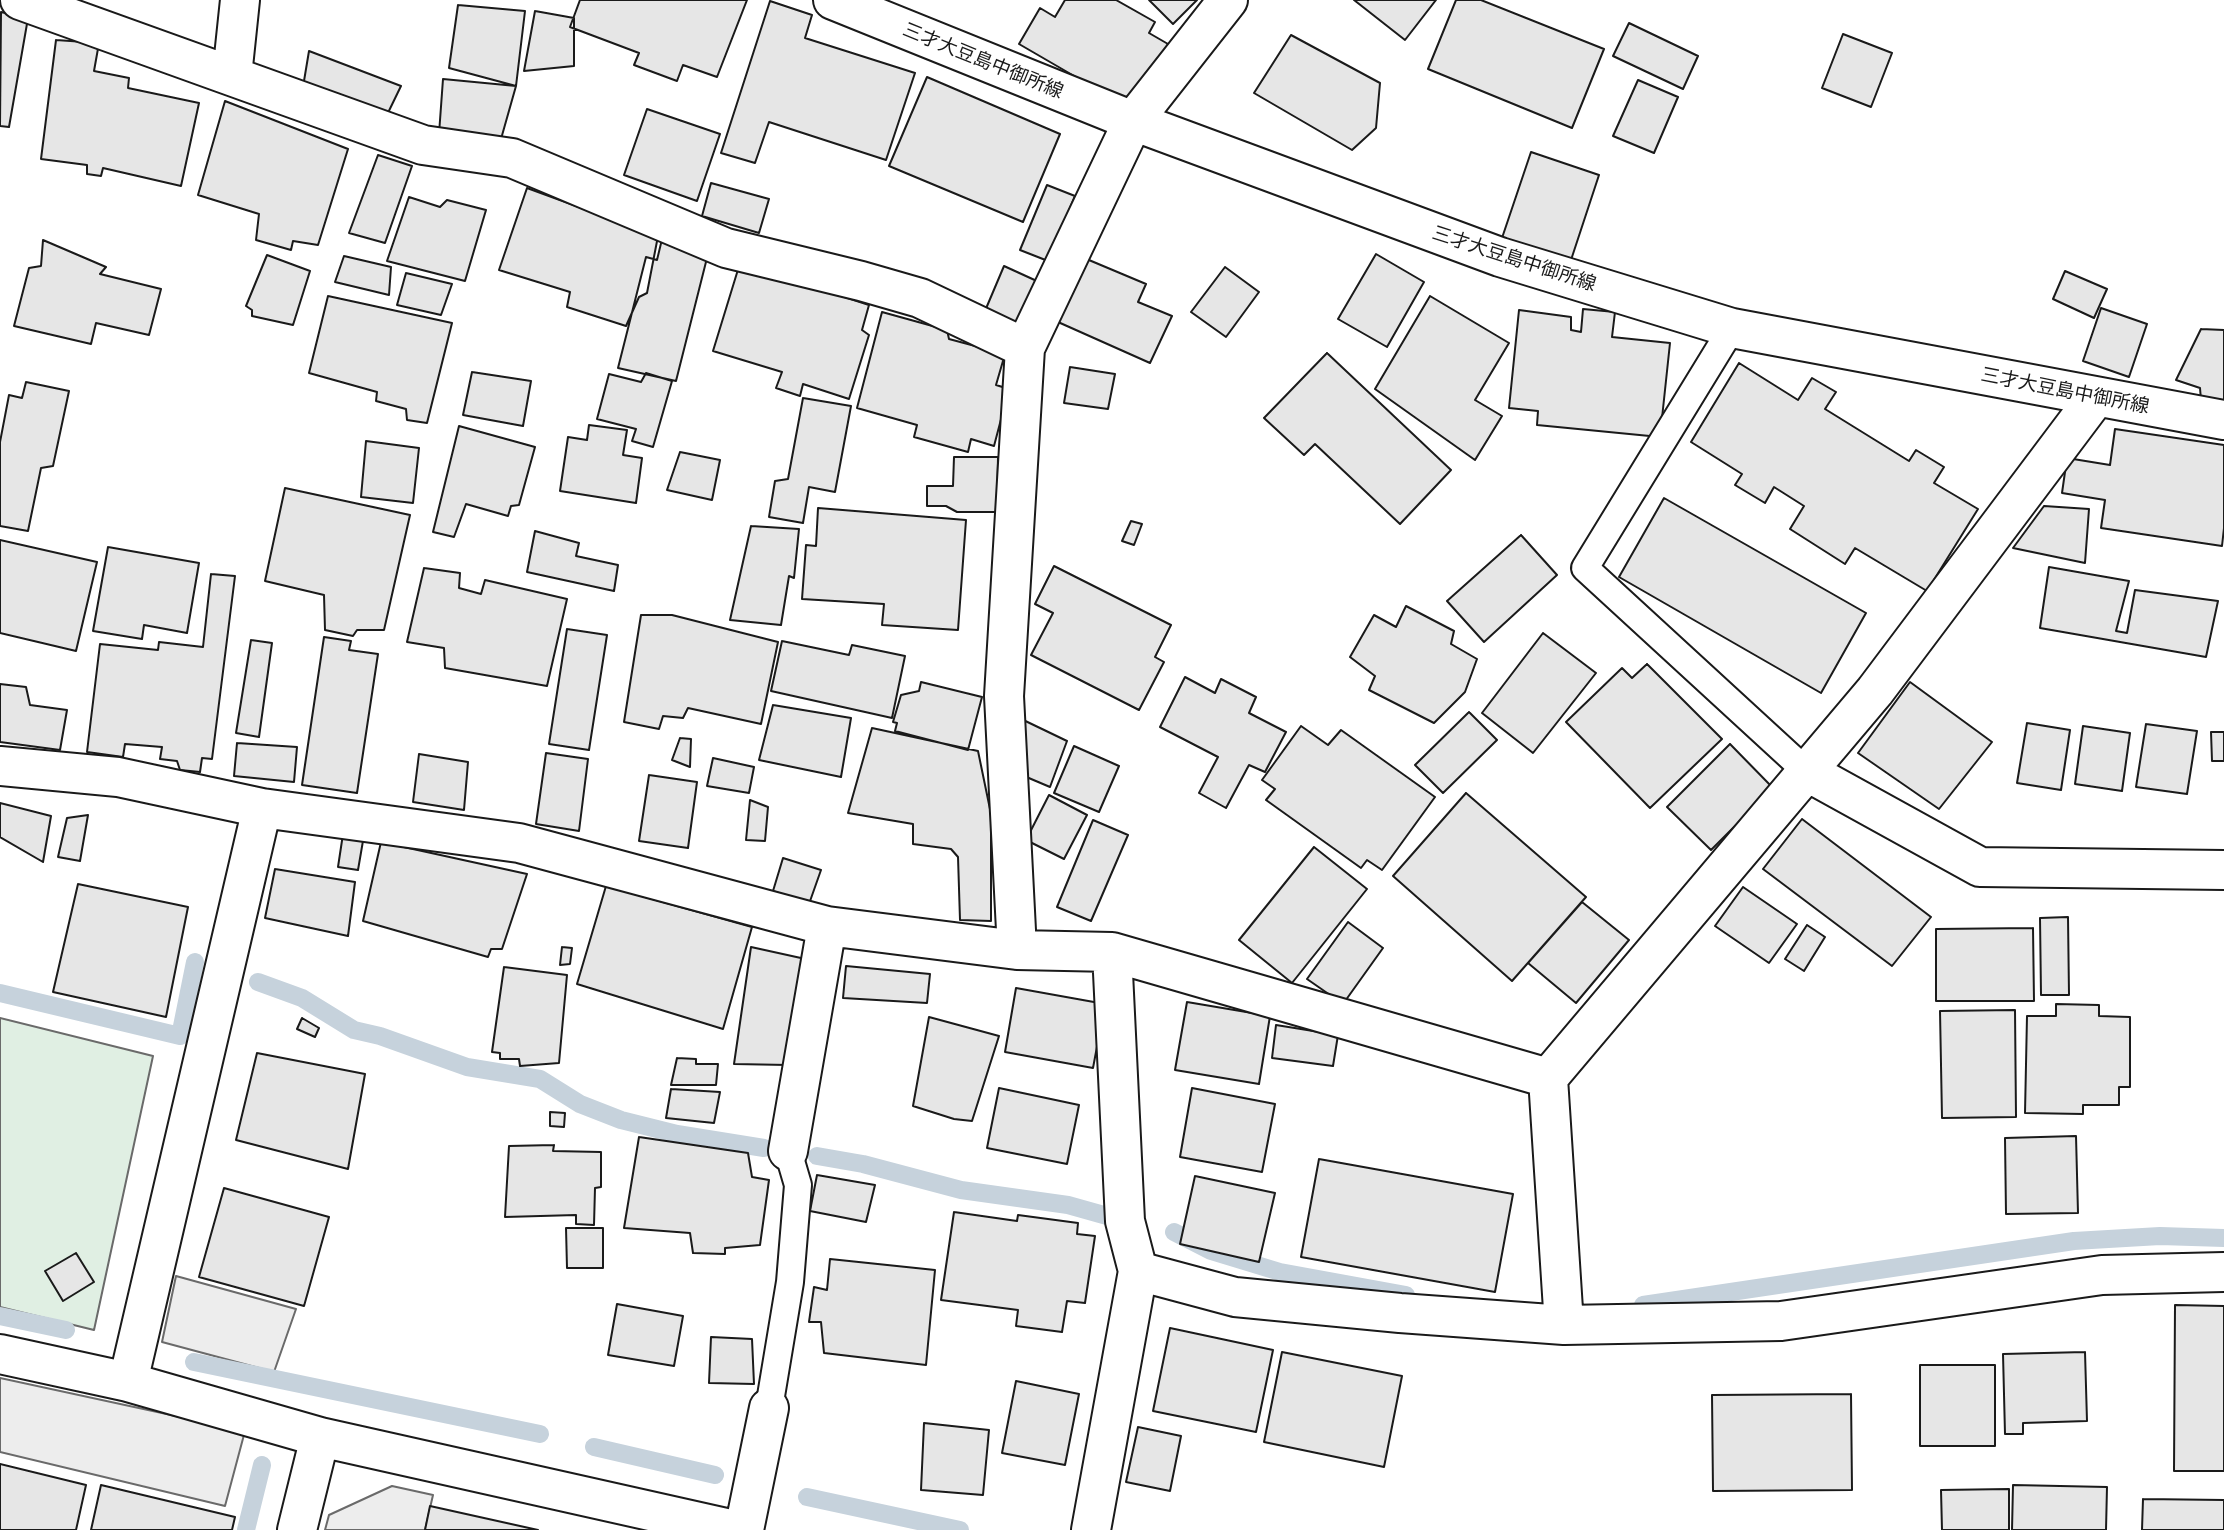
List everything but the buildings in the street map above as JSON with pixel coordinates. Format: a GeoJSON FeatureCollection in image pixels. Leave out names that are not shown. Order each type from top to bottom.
{"type":"FeatureCollection","features":[{"type":"Feature","properties":{"kind":"street"},"geometry":{"type":"LineString","coordinates":[[20,0],[423,145],[512,158],[726,248],[920,298],[1025,348]]}},
{"type":"Feature","properties":{"kind":"street"},"geometry":{"type":"LineString","coordinates":[[232,76],[240,0]]}},
{"type":"Feature","properties":{"kind":"street","name":"三才大豆島中御所線"},"geometry":{"type":"LineString","coordinates":[[833,0],[1133,121],[1500,257],[1732,328],[2224,420]]}},
{"type":"Feature","properties":{"kind":"street"},"geometry":{"type":"LineString","coordinates":[[1017,950],[1004,695],[1025,348],[1133,121],[1228,0]]}},
{"type":"Feature","properties":{"kind":"street"},"geometry":{"type":"LineString","coordinates":[[1564,1325],[1548,1078],[1875,691],[2096,397]]}},
{"type":"Feature","properties":{"kind":"street"},"geometry":{"type":"LineString","coordinates":[[0,766],[118,777],[262,808],[519,843],[827,926],[1017,950],[1112,952],[1548,1078]]}},
{"type":"Feature","properties":{"kind":"street"},"geometry":{"type":"LineString","coordinates":[[1806,771],[1980,867],[2224,870]]}},
{"type":"Feature","properties":{"kind":"street"},"geometry":{"type":"LineString","coordinates":[[128,1382],[262,808]]}},
{"type":"Feature","properties":{"kind":"street"},"geometry":{"type":"LineString","coordinates":[[788,1151],[827,926]]}},
{"type":"Feature","properties":{"kind":"street"},"geometry":{"type":"LineString","coordinates":[[1091,1530],[1138,1271],[1125,1221],[1112,952]]}},
{"type":"Feature","properties":{"kind":"street"},"geometry":{"type":"LineString","coordinates":[[1138,1271],[1235,1297],[1564,1325],[1781,1321],[2102,1275],[2224,1272]]}},
{"type":"Feature","properties":{"kind":"street"},"geometry":{"type":"LineString","coordinates":[[0,1354],[128,1382],[320,1437],[735,1530]]}},
{"type":"Feature","properties":{"kind":"street"},"geometry":{"type":"LineString","coordinates":[[744,1530],[769,1408]]}},
{"type":"Feature","properties":{"kind":"street"},"geometry":{"type":"LineString","coordinates":[[297,1530],[320,1437]]}},
{"type":"Feature","properties":{"kind":"lane"},"geometry":{"type":"LineString","coordinates":[[1732,328],[1585,568],[1806,771]]}},
{"type":"Feature","properties":{"kind":"lane"},"geometry":{"type":"LineString","coordinates":[[769,1408],[790,1282],[798,1185],[788,1151]]}},
{"type":"Feature","properties":{"kind":"green space"},"geometry":{"type":"Polygon","coordinates":[[[0,1018],[153,1056],[94,1330],[0,1307],[0,1018]]]}},
{"type":"Feature","properties":{"kind":"shaded area"},"geometry":{"type":"Polygon","coordinates":[[[176,1276],[296,1309],[274,1372],[162,1342],[176,1276]]]}},
{"type":"Feature","properties":{"kind":"shaded area"},"geometry":{"type":"Polygon","coordinates":[[[0,1378],[245,1431],[225,1506],[0,1452],[0,1378]]]}},
{"type":"Feature","properties":{"kind":"shaded area"},"geometry":{"type":"Polygon","coordinates":[[[392,1486],[433,1495],[425,1530],[325,1530],[329,1515],[392,1486]]]}},
{"type":"Feature","properties":{"kind":"waterway"},"geometry":{"type":"LineString","coordinates":[[0,993],[180,1036],[195,962]]}},
{"type":"Feature","properties":{"kind":"waterway"},"geometry":{"type":"LineString","coordinates":[[258,982],[302,998],[354,1030],[380,1036],[467,1067],[540,1079],[580,1104],[621,1120],[677,1134],[764,1148]]}},
{"type":"Feature","properties":{"kind":"waterway"},"geometry":{"type":"LineString","coordinates":[[817,1156],[863,1164],[961,1190],[1068,1205],[1125,1221],[1122,1220]]}},
{"type":"Feature","properties":{"kind":"waterway"},"geometry":{"type":"LineString","coordinates":[[1174,1232],[1211,1251],[1280,1272],[1406,1295]]}},
{"type":"Feature","properties":{"kind":"waterway"},"geometry":{"type":"LineString","coordinates":[[1643,1305],[2074,1241],[2160,1236],[2224,1238]]}},
{"type":"Feature","properties":{"kind":"waterway"},"geometry":{"type":"LineString","coordinates":[[0,1316],[66,1330]]}},
{"type":"Feature","properties":{"kind":"waterway"},"geometry":{"type":"LineString","coordinates":[[194,1362],[540,1434]]}},
{"type":"Feature","properties":{"kind":"waterway"},"geometry":{"type":"LineString","coordinates":[[594,1447],[715,1475]]}},
{"type":"Feature","properties":{"kind":"waterway"},"geometry":{"type":"LineString","coordinates":[[246,1530],[262,1465]]}},
{"type":"Feature","properties":{"kind":"waterway"},"geometry":{"type":"LineString","coordinates":[[807,1497],[960,1530]]}}]}
